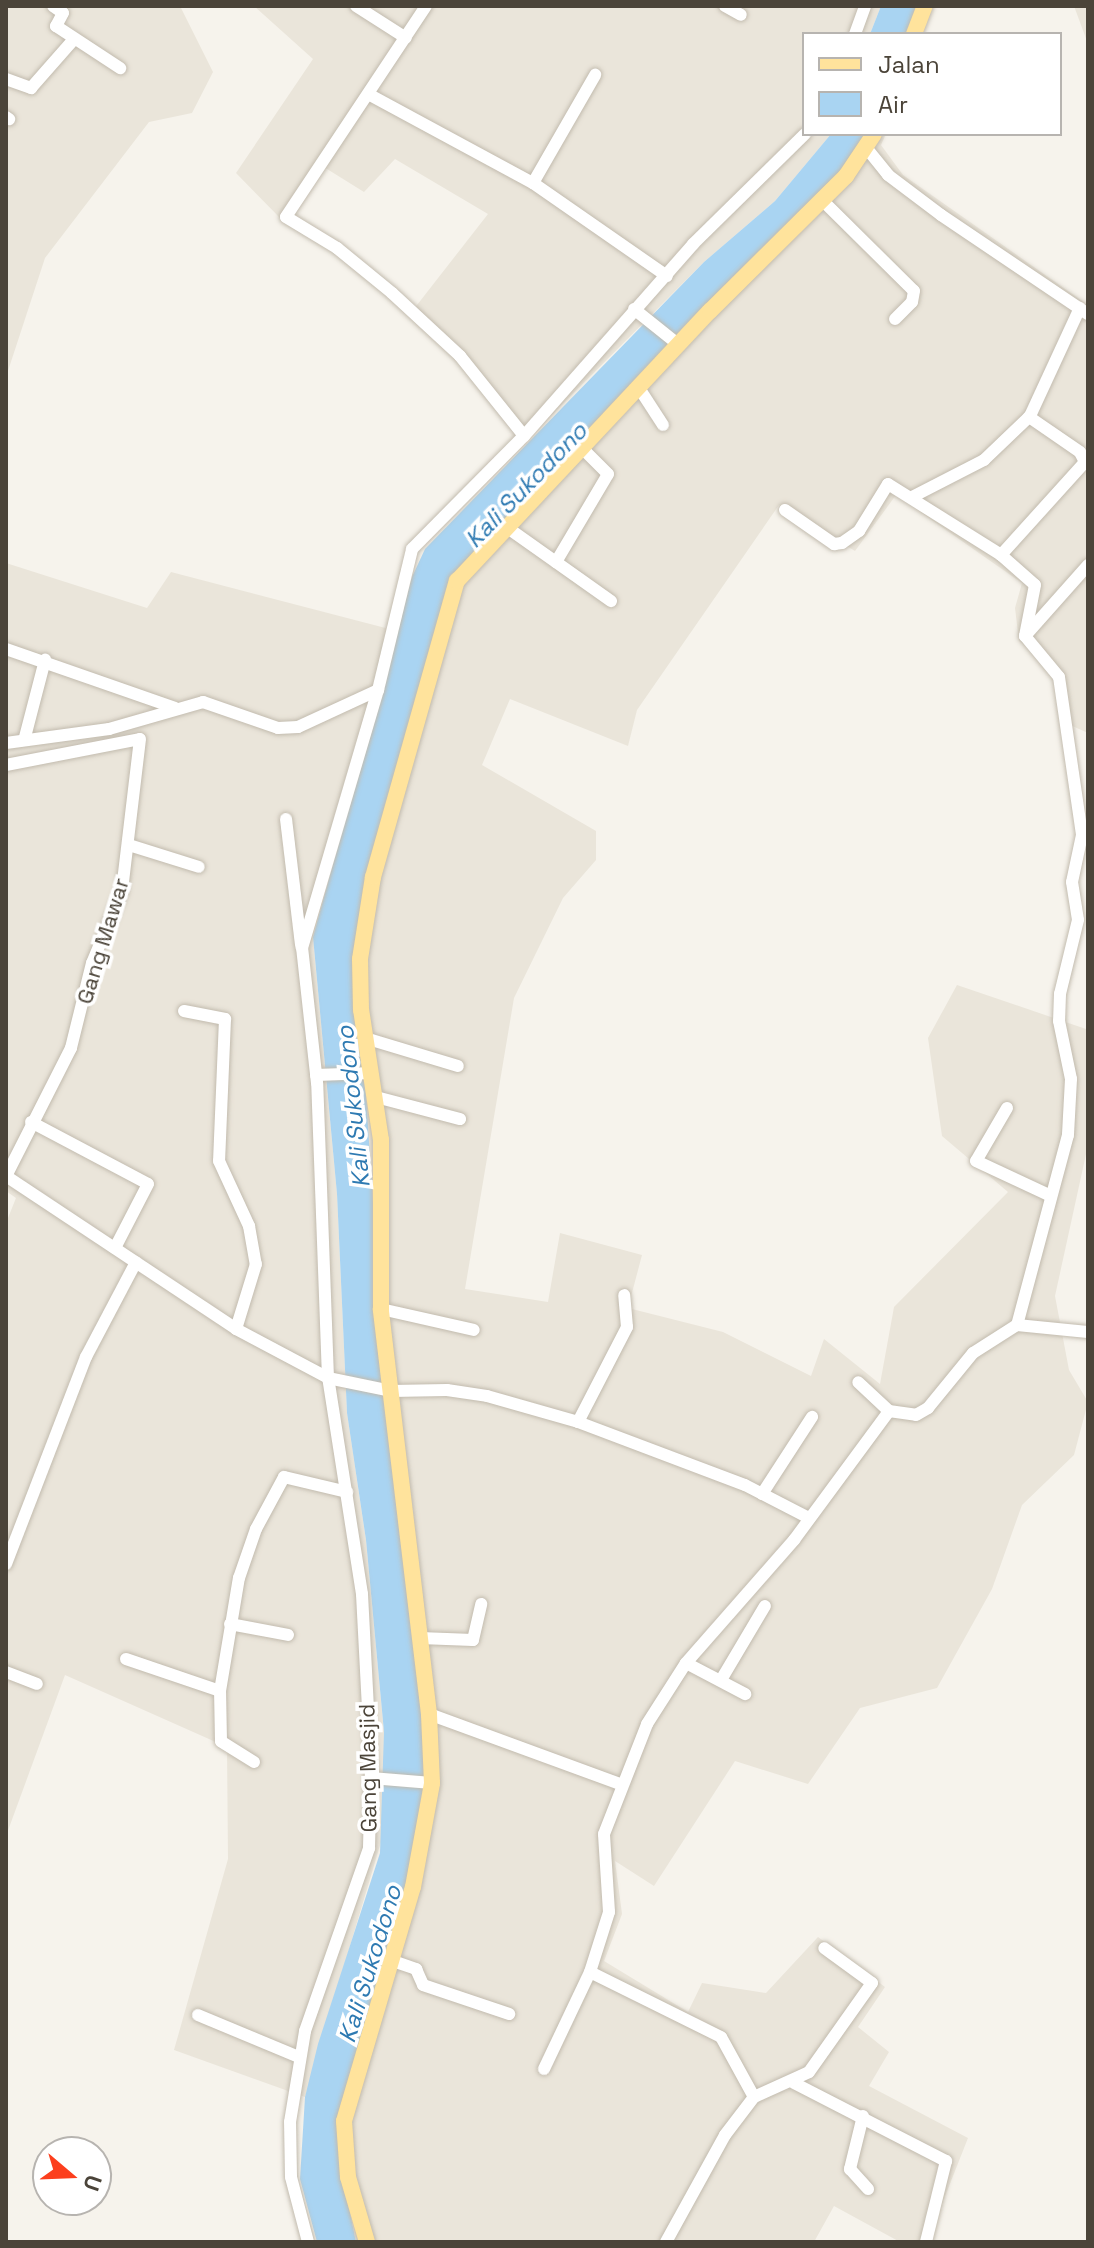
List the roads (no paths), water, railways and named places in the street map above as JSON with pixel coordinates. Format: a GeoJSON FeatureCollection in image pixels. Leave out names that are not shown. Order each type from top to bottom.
{"type":"FeatureCollection","features":[{"type":"Feature","properties":{"kind":"main road"},"geometry":{"type":"LineString","coordinates":[[915,32],[925,6]]}},
{"type":"Feature","properties":{"kind":"main road"},"geometry":{"type":"LineString","coordinates":[[367,2242],[348,2177],[344,2121],[423,1847],[430,1783],[429,1714],[381,1309],[381,1140],[365,1038],[360,935],[440,625],[457,581],[505,526],[584,450],[678,343],[822,200],[871,142]]}},
{"type":"Feature","properties":{"kind":"street"},"geometry":{"type":"LineString","coordinates":[[53,6],[63,14],[56,26],[120,68]]}},
{"type":"Feature","properties":{"kind":"street"},"geometry":{"type":"LineString","coordinates":[[356,6],[406,38]]}},
{"type":"Feature","properties":{"kind":"street"},"geometry":{"type":"LineString","coordinates":[[426,6],[370,95],[286,217],[337,248],[392,293],[460,356],[524,436]]}},
{"type":"Feature","properties":{"kind":"street"},"geometry":{"type":"LineString","coordinates":[[725,6],[741,15]]}},
{"type":"Feature","properties":{"kind":"street"},"geometry":{"type":"LineString","coordinates":[[856,32],[865,6]]}},
{"type":"Feature","properties":{"kind":"street"},"geometry":{"type":"LineString","coordinates":[[6,79],[31,88],[74,39]]}},
{"type":"Feature","properties":{"kind":"street"},"geometry":{"type":"LineString","coordinates":[[533,183],[595,75]]}},
{"type":"Feature","properties":{"kind":"street"},"geometry":{"type":"LineString","coordinates":[[370,95],[533,183],[667,276]]}},
{"type":"Feature","properties":{"kind":"street"},"geometry":{"type":"LineString","coordinates":[[302,948],[375,700],[412,549],[524,436],[640,312],[667,276],[803,136]]}},
{"type":"Feature","properties":{"kind":"street"},"geometry":{"type":"LineString","coordinates":[[871,142],[906,188],[1084,311],[1029,417],[984,460],[912,497]]}},
{"type":"Feature","properties":{"kind":"street"},"geometry":{"type":"LineString","coordinates":[[822,200],[914,291],[912,302],[895,319]]}},
{"type":"Feature","properties":{"kind":"street"},"geometry":{"type":"LineString","coordinates":[[640,312],[678,343]]}},
{"type":"Feature","properties":{"kind":"street"},"geometry":{"type":"LineString","coordinates":[[639,388],[663,425]]}},
{"type":"Feature","properties":{"kind":"street"},"geometry":{"type":"LineString","coordinates":[[1001,555],[1085,462],[1080,452],[1029,417]]}},
{"type":"Feature","properties":{"kind":"street"},"geometry":{"type":"LineString","coordinates":[[556,562],[608,474],[584,450]]}},
{"type":"Feature","properties":{"kind":"street"},"geometry":{"type":"LineString","coordinates":[[785,510],[834,544],[842,543],[859,531],[888,484],[1001,555],[1035,585],[1025,636]]}},
{"type":"Feature","properties":{"kind":"street"},"geometry":{"type":"LineString","coordinates":[[505,526],[611,601]]}},
{"type":"Feature","properties":{"kind":"street"},"geometry":{"type":"LineString","coordinates":[[1025,636],[1088,565]]}},
{"type":"Feature","properties":{"kind":"street"},"geometry":{"type":"LineString","coordinates":[[1017,1325],[1049,1195],[1068,1135],[1071,1079],[1059,1021],[1060,994],[1078,920],[1072,882],[1082,820],[1065,741],[1059,677],[1025,636]]}},
{"type":"Feature","properties":{"kind":"street"},"geometry":{"type":"LineString","coordinates":[[6,649],[45,660],[175,708]]}},
{"type":"Feature","properties":{"kind":"street"},"geometry":{"type":"LineString","coordinates":[[25,737],[45,660]]}},
{"type":"Feature","properties":{"kind":"street"},"geometry":{"type":"LineString","coordinates":[[6,743],[25,737],[109,729],[175,708],[210,702],[278,728],[298,727],[375,700]]}},
{"type":"Feature","properties":{"kind":"street","name":"Gang Mawar"},"geometry":{"type":"LineString","coordinates":[[6,765],[139,737],[122,891],[92,963],[76,1032],[6,1176]]}},
{"type":"Feature","properties":{"kind":"street","name":"Gang Masjid"},"geometry":{"type":"LineString","coordinates":[[286,819],[319,1074],[332,1378],[362,1594],[376,1778],[369,1848],[299,2057],[289,2145],[291,2177],[308,2242]]}},
{"type":"Feature","properties":{"kind":"street"},"geometry":{"type":"LineString","coordinates":[[129,845],[199,867]]}},
{"type":"Feature","properties":{"kind":"street"},"geometry":{"type":"LineString","coordinates":[[184,1011],[225,1019],[219,1161],[249,1226],[256,1264],[236,1329]]}},
{"type":"Feature","properties":{"kind":"street"},"geometry":{"type":"LineString","coordinates":[[365,1038],[458,1066]]}},
{"type":"Feature","properties":{"kind":"street"},"geometry":{"type":"LineString","coordinates":[[319,1074],[369,1073]]}},
{"type":"Feature","properties":{"kind":"street"},"geometry":{"type":"LineString","coordinates":[[376,1097],[460,1119]]}},
{"type":"Feature","properties":{"kind":"street"},"geometry":{"type":"LineString","coordinates":[[1007,1108],[976,1161],[1049,1195]]}},
{"type":"Feature","properties":{"kind":"street"},"geometry":{"type":"LineString","coordinates":[[31,1122],[148,1184],[115,1248]]}},
{"type":"Feature","properties":{"kind":"street"},"geometry":{"type":"LineString","coordinates":[[6,1176],[236,1329],[332,1378],[390,1391],[487,1396],[578,1422],[762,1494],[809,1518]]}},
{"type":"Feature","properties":{"kind":"street"},"geometry":{"type":"LineString","coordinates":[[6,1564],[12,1528],[86,1357],[136,1262]]}},
{"type":"Feature","properties":{"kind":"street"},"geometry":{"type":"LineString","coordinates":[[578,1422],[627,1327],[624,1295]]}},
{"type":"Feature","properties":{"kind":"street"},"geometry":{"type":"LineString","coordinates":[[381,1309],[474,1330]]}},
{"type":"Feature","properties":{"kind":"street"},"geometry":{"type":"LineString","coordinates":[[858,1382],[889,1411],[916,1415],[928,1408],[973,1353],[1017,1325],[1088,1332]]}},
{"type":"Feature","properties":{"kind":"street"},"geometry":{"type":"LineString","coordinates":[[544,2069],[590,1972],[609,1912],[603,1843],[620,1784],[647,1724],[686,1663],[809,1518],[889,1411]]}},
{"type":"Feature","properties":{"kind":"street"},"geometry":{"type":"LineString","coordinates":[[762,1494],[812,1417]]}},
{"type":"Feature","properties":{"kind":"street"},"geometry":{"type":"LineString","coordinates":[[254,1762],[221,1741],[220,1691],[230,1624],[256,1529],[281,1478],[347,1492]]}},
{"type":"Feature","properties":{"kind":"street"},"geometry":{"type":"LineString","coordinates":[[420,1638],[473,1640],[481,1604]]}},
{"type":"Feature","properties":{"kind":"street"},"geometry":{"type":"LineString","coordinates":[[721,1680],[765,1606]]}},
{"type":"Feature","properties":{"kind":"street"},"geometry":{"type":"LineString","coordinates":[[230,1624],[288,1635]]}},
{"type":"Feature","properties":{"kind":"street"},"geometry":{"type":"LineString","coordinates":[[126,1659],[220,1691]]}},
{"type":"Feature","properties":{"kind":"street"},"geometry":{"type":"LineString","coordinates":[[686,1663],[745,1694]]}},
{"type":"Feature","properties":{"kind":"street"},"geometry":{"type":"LineString","coordinates":[[6,1672],[37,1684]]}},
{"type":"Feature","properties":{"kind":"street"},"geometry":{"type":"LineString","coordinates":[[429,1714],[620,1784]]}},
{"type":"Feature","properties":{"kind":"street"},"geometry":{"type":"LineString","coordinates":[[376,1778],[430,1783]]}},
{"type":"Feature","properties":{"kind":"street"},"geometry":{"type":"LineString","coordinates":[[666,2242],[725,2135],[754,2097],[794,2083],[819,2062],[872,1983],[824,1948]]}},
{"type":"Feature","properties":{"kind":"street"},"geometry":{"type":"LineString","coordinates":[[390,1960],[416,1969],[423,1985],[509,2014]]}},
{"type":"Feature","properties":{"kind":"street"},"geometry":{"type":"LineString","coordinates":[[590,1972],[721,2037],[754,2097]]}},
{"type":"Feature","properties":{"kind":"street"},"geometry":{"type":"LineString","coordinates":[[198,2015],[299,2057]]}},
{"type":"Feature","properties":{"kind":"street"},"geometry":{"type":"LineString","coordinates":[[794,2083],[863,2116],[949,2165],[926,2242]]}},
{"type":"Feature","properties":{"kind":"street"},"geometry":{"type":"LineString","coordinates":[[863,2116],[850,2169],[868,2189]]}},
{"type":"Feature","properties":{"kind":"water"},"geometry":{"type":"Polygon","coordinates":[[[881,6],[922,6],[912,32],[871,32],[881,6]]]}},
{"type":"Feature","properties":{"kind":"water","name":"Kali Sukodono"},"geometry":{"type":"Polygon","coordinates":[[[829,136],[870,136],[861,152],[470,557],[356,941],[374,1219],[427,1748],[423,1828],[340,2164],[356,2242],[317,2242],[300,2179],[305,2097],[318,2044],[380,1853],[384,1732],[366,1540],[347,1413],[337,1194],[313,937],[412,577],[425,549],[704,262],[775,201],[829,136]]]}}]}
